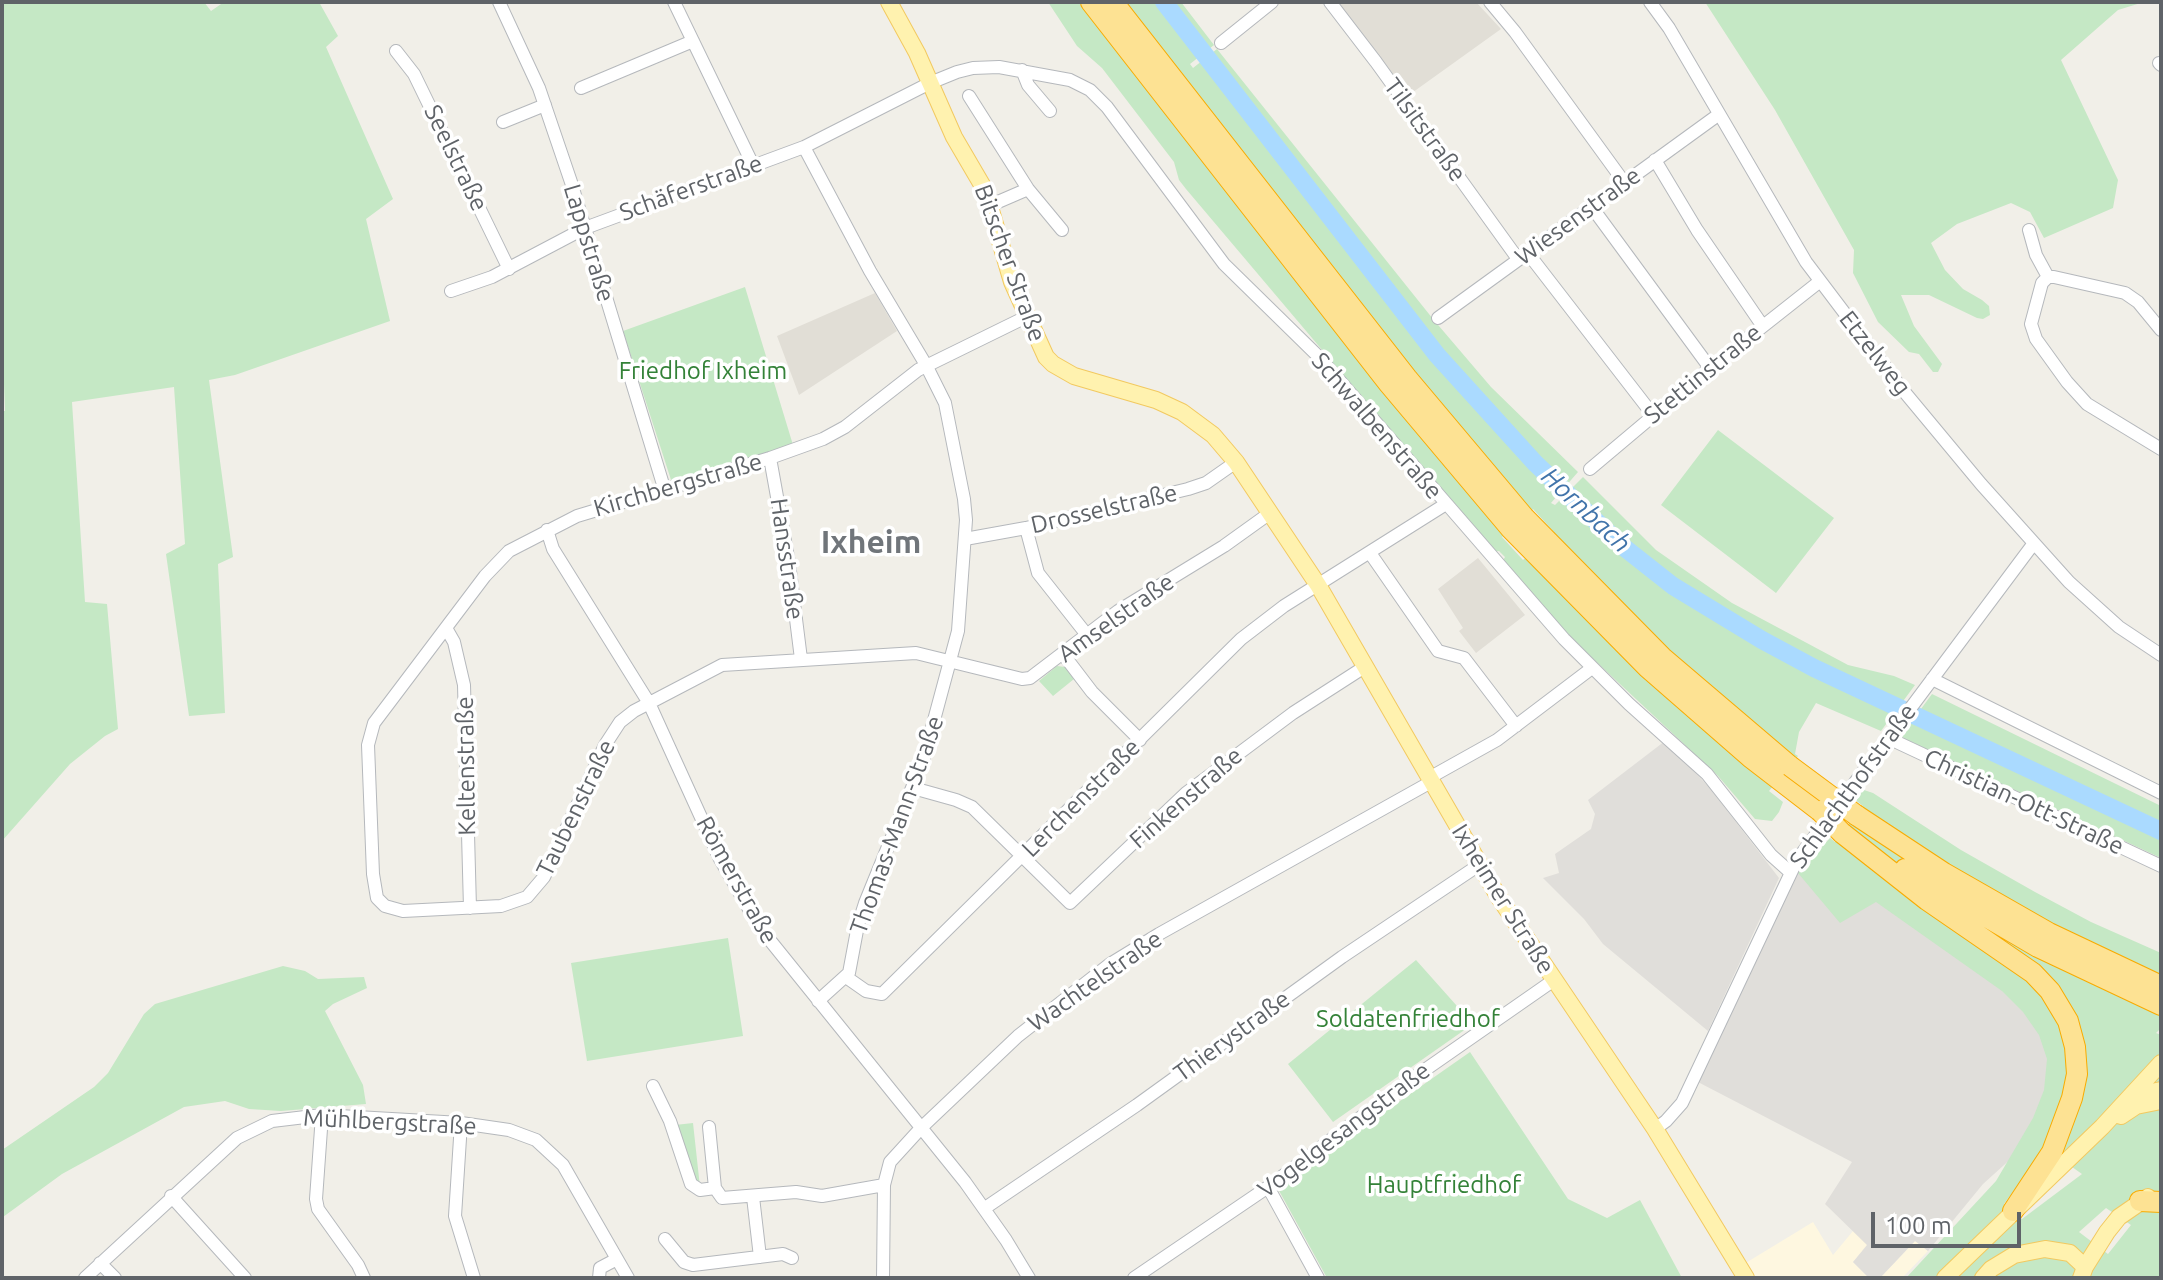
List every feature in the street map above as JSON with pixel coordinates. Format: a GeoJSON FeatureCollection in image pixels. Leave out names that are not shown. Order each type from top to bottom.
{"type":"FeatureCollection","features":[{"type":"Feature","properties":{"kind":"highway"},"geometry":{"type":"LineString","coordinates":[[1091,2],[1389,384],[1539,546],[1698,690],[1820,811],[1944,873],[2049,933],[2161,986]]}},
{"type":"Feature","properties":{"kind":"highway"},"geometry":{"type":"LineString","coordinates":[[1113,2],[1518,523]]}},
{"type":"Feature","properties":{"kind":"highway"},"geometry":{"type":"LineString","coordinates":[[1784,773],[1848,825],[1937,888],[2038,947],[2161,1005]]}},
{"type":"Feature","properties":{"kind":"highway"},"geometry":{"type":"LineString","coordinates":[[1848,825],[1927,900],[2033,973],[2061,1007],[2075,1047],[2077,1074],[2072,1098],[2058,1156],[2013,1211]]}},
{"type":"Feature","properties":{"kind":"highway"},"geometry":{"type":"LineString","coordinates":[[2140,1201],[2161,1202]]}},
{"type":"Feature","properties":{"kind":"main road","name":"Bitscher Straße"},"geometry":{"type":"LineString","coordinates":[[889,2],[954,137],[991,205],[1012,282],[1039,346],[1053,364],[1074,376],[1156,400],[1182,412],[1213,435],[1236,462],[1270,513]]}},
{"type":"Feature","properties":{"kind":"main road","name":"Ixheimer Straße"},"geometry":{"type":"LineString","coordinates":[[1270,513],[1318,585],[1479,865],[1655,1129],[1746,1278]]}},
{"type":"Feature","properties":{"kind":"main road"},"geometry":{"type":"LineString","coordinates":[[2102,1127],[2161,1063]]}},
{"type":"Feature","properties":{"kind":"main road"},"geometry":{"type":"LineString","coordinates":[[2129,1098],[2161,1090]]}},
{"type":"Feature","properties":{"kind":"main road"},"geometry":{"type":"LineString","coordinates":[[2058,1156],[2136,1106],[2161,1101]]}},
{"type":"Feature","properties":{"kind":"main road"},"geometry":{"type":"LineString","coordinates":[[1983,1278],[2003,1261],[2026,1251],[2045,1249],[2065,1251],[2083,1272],[2097,1245],[2119,1217],[2140,1201],[2161,1193]]}},
{"type":"Feature","properties":{"kind":"main road"},"geometry":{"type":"LineString","coordinates":[[1945,1278],[2013,1211]]}},
{"type":"Feature","properties":{"kind":"street","name":"Lappstraße"},"geometry":{"type":"LineString","coordinates":[[499,2],[545,105],[665,491]]}},
{"type":"Feature","properties":{"kind":"street"},"geometry":{"type":"LineString","coordinates":[[674,2],[753,165]]}},
{"type":"Feature","properties":{"kind":"street"},"geometry":{"type":"LineString","coordinates":[[1221,43],[1272,2]]}},
{"type":"Feature","properties":{"kind":"street","name":"Tilsitstraße"},"geometry":{"type":"LineString","coordinates":[[1330,2],[1522,256],[1653,415]]}},
{"type":"Feature","properties":{"kind":"street"},"geometry":{"type":"LineString","coordinates":[[1490,2],[1624,182]]}},
{"type":"Feature","properties":{"kind":"street","name":"Etzelweg"},"geometry":{"type":"LineString","coordinates":[[1650,2],[1669,28],[1819,282],[1902,389],[2034,543],[2089,601],[2119,627],[2161,655]]}},
{"type":"Feature","properties":{"kind":"street"},"geometry":{"type":"LineString","coordinates":[[581,88],[693,41]]}},
{"type":"Feature","properties":{"kind":"street","name":"Seelstraße"},"geometry":{"type":"LineString","coordinates":[[396,51],[414,74],[509,269]]}},
{"type":"Feature","properties":{"kind":"street","name":"Schwalbenstraße"},"geometry":{"type":"LineString","coordinates":[[930,83],[973,68],[999,67],[1070,80],[1097,97],[1224,264],[1320,358],[1592,668],[1707,774],[1771,855],[1790,872]]}},
{"type":"Feature","properties":{"kind":"street"},"geometry":{"type":"LineString","coordinates":[[1022,70],[1028,85],[1050,111]]}},
{"type":"Feature","properties":{"kind":"street","name":"Schäferstraße"},"geometry":{"type":"LineString","coordinates":[[451,291],[509,269],[585,228],[804,147],[930,83]]}},
{"type":"Feature","properties":{"kind":"street"},"geometry":{"type":"LineString","coordinates":[[969,96],[1028,189],[1062,230]]}},
{"type":"Feature","properties":{"kind":"street"},"geometry":{"type":"LineString","coordinates":[[503,122],[545,105]]}},
{"type":"Feature","properties":{"kind":"street","name":"Wiesenstraße"},"geometry":{"type":"LineString","coordinates":[[1438,318],[1718,115]]}},
{"type":"Feature","properties":{"kind":"street","name":"Thomas-Mann-Straße"},"geometry":{"type":"LineString","coordinates":[[804,147],[945,403],[964,499],[962,603],[952,660],[913,788],[865,903],[846,977]]}},
{"type":"Feature","properties":{"kind":"street"},"geometry":{"type":"LineString","coordinates":[[1655,160],[1697,230],[1762,325]]}},
{"type":"Feature","properties":{"kind":"street"},"geometry":{"type":"LineString","coordinates":[[991,205],[1028,189]]}},
{"type":"Feature","properties":{"kind":"street"},"geometry":{"type":"LineString","coordinates":[[1591,206],[1710,368]]}},
{"type":"Feature","properties":{"kind":"street"},"geometry":{"type":"LineString","coordinates":[[2029,230],[2036,255],[2048,277]]}},
{"type":"Feature","properties":{"kind":"street"},"geometry":{"type":"LineString","coordinates":[[2048,277],[2125,293],[2138,302],[2161,330]]}},
{"type":"Feature","properties":{"kind":"street"},"geometry":{"type":"LineString","coordinates":[[2048,277],[2040,287],[2031,324],[2036,339],[2087,404],[2161,449]]}},
{"type":"Feature","properties":{"kind":"street","name":"Stettinstraße"},"geometry":{"type":"LineString","coordinates":[[1590,469],[1762,325],[1819,282]]}},
{"type":"Feature","properties":{"kind":"street","name":"Kirchbergstraße"},"geometry":{"type":"LineString","coordinates":[[379,713],[496,563],[509,551],[577,516],[770,458],[834,433],[926,365],[1026,317]]}},
{"type":"Feature","properties":{"kind":"street","name":"Hansstraße"},"geometry":{"type":"LineString","coordinates":[[770,458],[789,563],[801,659]]}},
{"type":"Feature","properties":{"kind":"street","name":"Drosselstraße"},"geometry":{"type":"LineString","coordinates":[[965,539],[1026,528],[1188,489],[1206,483],[1236,462]]}},
{"type":"Feature","properties":{"kind":"street","name":"Lerchenstraße"},"geometry":{"type":"LineString","coordinates":[[846,977],[866,991],[882,994],[1241,639],[1264,620],[1446,504]]}},
{"type":"Feature","properties":{"kind":"street","name":"Amselstraße"},"geometry":{"type":"LineString","coordinates":[[952,660],[1022,679],[1039,674],[1149,591],[1224,546],[1270,513]]}},
{"type":"Feature","properties":{"kind":"street"},"geometry":{"type":"LineString","coordinates":[[1026,528],[1038,573],[1087,635]]}},
{"type":"Feature","properties":{"kind":"street","name":"Römerstraße"},"geometry":{"type":"LineString","coordinates":[[547,530],[553,549],[649,703],[720,859],[746,907],[777,952],[985,1208],[1029,1278]]}},
{"type":"Feature","properties":{"kind":"street","name":"Schlachthofstraße"},"geometry":{"type":"LineString","coordinates":[[1655,1129],[1682,1103],[1790,872],[2034,543]]}},
{"type":"Feature","properties":{"kind":"street"},"geometry":{"type":"LineString","coordinates":[[1370,553],[1438,651],[1464,658],[1516,726]]}},
{"type":"Feature","properties":{"kind":"street","name":"Keltenstraße"},"geometry":{"type":"LineString","coordinates":[[446,628],[454,642],[464,685],[470,908]]}},
{"type":"Feature","properties":{"kind":"street","name":"Taubenstraße"},"geometry":{"type":"LineString","coordinates":[[379,713],[368,745],[373,874],[377,898],[385,906],[403,911],[509,905],[527,897],[535,889],[555,856],[610,735],[626,716],[649,703],[722,665],[916,653],[952,660]]}},
{"type":"Feature","properties":{"kind":"street"},"geometry":{"type":"LineString","coordinates":[[1063,654],[1092,692],[1140,740]]}},
{"type":"Feature","properties":{"kind":"street","name":"Finkenstraße"},"geometry":{"type":"LineString","coordinates":[[1021,857],[1062,898],[1070,903],[1074,901],[1186,793],[1293,713],[1366,666]]}},
{"type":"Feature","properties":{"kind":"street","name":"Wachtelstraße"},"geometry":{"type":"LineString","coordinates":[[883,1278],[884,1185],[890,1162],[921,1128],[1018,1036],[1110,964],[1477,752],[1592,668]]}},
{"type":"Feature","properties":{"kind":"street"},"geometry":{"type":"LineString","coordinates":[[1932,679],[2161,793]]}},
{"type":"Feature","properties":{"kind":"street","name":"Christian-Ott-Straße"},"geometry":{"type":"LineString","coordinates":[[1890,735],[2161,866]]}},
{"type":"Feature","properties":{"kind":"street"},"geometry":{"type":"LineString","coordinates":[[913,788],[972,807],[1021,857]]}},
{"type":"Feature","properties":{"kind":"street","name":"Thierystraße"},"geometry":{"type":"LineString","coordinates":[[985,1208],[1137,1105],[1342,957],[1479,865]]}},
{"type":"Feature","properties":{"kind":"street"},"geometry":{"type":"LineString","coordinates":[[818,1001],[846,977]]}},
{"type":"Feature","properties":{"kind":"street","name":"Vogelgesangstraße"},"geometry":{"type":"LineString","coordinates":[[1134,1278],[1268,1187],[1409,1081],[1554,980]]}},
{"type":"Feature","properties":{"kind":"street"},"geometry":{"type":"LineString","coordinates":[[653,1086],[670,1121],[691,1184],[700,1190],[715,1188]]}},
{"type":"Feature","properties":{"kind":"street"},"geometry":{"type":"LineString","coordinates":[[322,1115],[316,1199],[318,1209],[364,1278]]}},
{"type":"Feature","properties":{"kind":"street","name":"Mühlbergstraße"},"geometry":{"type":"LineString","coordinates":[[85,1278],[221,1151],[252,1129],[280,1119],[322,1115],[461,1123],[525,1134],[546,1147],[563,1165],[628,1278]]}},
{"type":"Feature","properties":{"kind":"street"},"geometry":{"type":"LineString","coordinates":[[461,1123],[455,1216],[474,1278]]}},
{"type":"Feature","properties":{"kind":"street"},"geometry":{"type":"LineString","coordinates":[[709,1127],[715,1188],[722,1198],[796,1192],[822,1196],[884,1185]]}},
{"type":"Feature","properties":{"kind":"street"},"geometry":{"type":"LineString","coordinates":[[1268,1187],[1318,1278]]}},
{"type":"Feature","properties":{"kind":"street"},"geometry":{"type":"LineString","coordinates":[[171,1196],[245,1278]]}},
{"type":"Feature","properties":{"kind":"street"},"geometry":{"type":"LineString","coordinates":[[753,1197],[760,1257]]}},
{"type":"Feature","properties":{"kind":"street"},"geometry":{"type":"LineString","coordinates":[[665,1239],[684,1262],[693,1265],[783,1254],[792,1258]]}},
{"type":"Feature","properties":{"kind":"street"},"geometry":{"type":"LineString","coordinates":[[599,1278],[600,1268],[617,1259]]}},
{"type":"Feature","properties":{"kind":"street"},"geometry":{"type":"LineString","coordinates":[[100,1263],[115,1278]]}},
{"type":"Feature","properties":{"kind":"shaded area"},"geometry":{"type":"Polygon","coordinates":[[[1338,2],[1476,2],[1501,29],[1409,95],[1338,2]]]}},
{"type":"Feature","properties":{"kind":"shaded area"},"geometry":{"type":"Polygon","coordinates":[[[875,293],[897,331],[799,395],[777,336],[875,293]]]}},
{"type":"Feature","properties":{"kind":"shaded area"},"geometry":{"type":"Polygon","coordinates":[[[1478,558],[1525,615],[1476,653],[1459,631],[1463,628],[1438,589],[1478,558]]]}},
{"type":"Feature","properties":{"kind":"shaded area"},"geometry":{"type":"Polygon","coordinates":[[[1665,741],[1709,787],[1779,878],[1708,1031],[1603,944],[1584,919],[1543,878],[1559,873],[1555,854],[1591,829],[1595,814],[1588,800],[1665,741]]]}},
{"type":"Feature","properties":{"kind":"shaded area"},"geometry":{"type":"Polygon","coordinates":[[[1823,848],[2027,995],[2056,1083],[2014,1156],[1983,1184],[1928,1251],[1915,1241],[1880,1278],[1869,1278],[1853,1262],[1867,1245],[1825,1204],[1852,1162],[1696,1081],[1793,878],[1823,848]]]}},
{"type":"Feature","properties":{"kind":"shaded area"},"geometry":{"type":"Polygon","coordinates":[[[1813,1222],[1833,1255],[1853,1231],[1868,1245],[1853,1262],[1869,1278],[1754,1278],[1744,1264],[1813,1222]]]}},
{"type":"Feature","properties":{"kind":"shaded area"},"geometry":{"type":"Polygon","coordinates":[[[1915,1241],[1928,1251],[1902,1278],[1880,1278],[1915,1241]]]}},
{"type":"Feature","properties":{"kind":"green space"},"geometry":{"type":"Polygon","coordinates":[[[2,2],[204,2],[211,11],[224,2],[319,2],[338,36],[326,47],[393,199],[366,219],[390,321],[235,375],[209,380],[233,557],[218,564],[225,713],[189,716],[166,554],[185,544],[174,387],[72,402],[85,602],[107,604],[118,729],[70,764],[2,841],[2,411],[5,411],[2,331],[2,2]]]}},
{"type":"Feature","properties":{"kind":"green space"},"geometry":{"type":"Polygon","coordinates":[[[1048,2],[1181,2],[1214,45],[1190,64],[1193,68],[1217,49],[1491,387],[1578,472],[1551,503],[1555,505],[1583,477],[1656,550],[1732,603],[1848,665],[1894,676],[1915,685],[1881,731],[1816,703],[1799,732],[1795,754],[1798,756],[1769,791],[1783,802],[1779,812],[1772,821],[1755,819],[1718,776],[1573,640],[1502,562],[1505,557],[1499,551],[1493,552],[1186,189],[1179,180],[1174,162],[1102,68],[1077,46],[1048,2]],[[1533,509],[1502,537],[1523,560],[1554,532],[1533,509]]]}},
{"type":"Feature","properties":{"kind":"green space"},"geometry":{"type":"Polygon","coordinates":[[[1705,2],[2144,2],[2118,10],[2061,60],[2118,180],[2113,208],[2044,238],[2030,212],[2011,203],[1957,224],[1931,243],[1945,270],[1963,289],[1989,306],[1990,315],[1977,318],[1929,295],[1901,295],[1914,326],[1942,364],[1938,372],[1933,372],[1919,354],[1909,352],[1878,322],[1853,273],[1854,250],[1775,110],[1705,2]]]}},
{"type":"Feature","properties":{"kind":"green space","name":"Friedhof Ixheim"},"geometry":{"type":"Polygon","coordinates":[[[745,287],[793,445],[672,483],[623,331],[745,287]]]}},
{"type":"Feature","properties":{"kind":"green space"},"geometry":{"type":"Polygon","coordinates":[[[1718,430],[1834,518],[1776,593],[1661,505],[1718,430]]]}},
{"type":"Feature","properties":{"kind":"green space"},"geometry":{"type":"Polygon","coordinates":[[[1057,666],[1065,667],[1074,679],[1053,696],[1039,681],[1057,666]]]}},
{"type":"Feature","properties":{"kind":"green space"},"geometry":{"type":"Polygon","coordinates":[[[1932,694],[2161,806],[2161,858],[1905,739],[1901,736],[1932,694]]]}},
{"type":"Feature","properties":{"kind":"green space"},"geometry":{"type":"Polygon","coordinates":[[[1864,790],[1873,793],[1961,850],[2035,892],[2091,922],[2161,953],[2161,1028],[2156,1033],[2161,1035],[2161,1278],[1906,1278],[1996,1181],[2033,1118],[2044,1090],[2047,1059],[2039,1035],[2023,1012],[2002,991],[1876,902],[1840,923],[1798,873],[1830,838],[1835,842],[1863,806],[1854,799],[1864,790]],[[2045,1148],[2004,1204],[2022,1219],[2082,1174],[2045,1148]],[[2106,1208],[2079,1232],[2108,1254],[2131,1225],[2106,1208]]]}},
{"type":"Feature","properties":{"kind":"green space"},"geometry":{"type":"Polygon","coordinates":[[[728,938],[743,1036],[587,1061],[571,963],[728,938]]]}},
{"type":"Feature","properties":{"kind":"green space","name":"Soldatenfriedhof"},"geometry":{"type":"Polygon","coordinates":[[[1416,960],[1473,1024],[1333,1122],[1288,1064],[1416,960]]]}},
{"type":"Feature","properties":{"kind":"green space"},"geometry":{"type":"Polygon","coordinates":[[[283,966],[305,971],[318,979],[364,977],[367,988],[325,1011],[363,1085],[366,1104],[281,1111],[249,1109],[225,1101],[184,1107],[62,1174],[3,1217],[2,1150],[94,1087],[108,1073],[144,1014],[155,1004],[283,966]]]}},
{"type":"Feature","properties":{"kind":"green space","name":"Hauptfriedhof"},"geometry":{"type":"Polygon","coordinates":[[[1470,1052],[1568,1199],[1607,1218],[1640,1200],[1682,1278],[1327,1278],[1277,1187],[1470,1052]]]}},
{"type":"Feature","properties":{"kind":"green space"},"geometry":{"type":"Polygon","coordinates":[[[693,1123],[700,1187],[697,1187],[675,1125],[693,1123]]]}},
{"type":"Feature","properties":{"kind":"waterway","name":"Hornbach"},"geometry":{"type":"LineString","coordinates":[[1164,2],[1437,355],[1535,463],[1621,545],[1673,586],[1814,668],[2161,831]]}},
{"type":"Feature","properties":{"kind":"district","name":"Ixheim"},"geometry":{"type":"Point","coordinates":[871,542]}}]}
